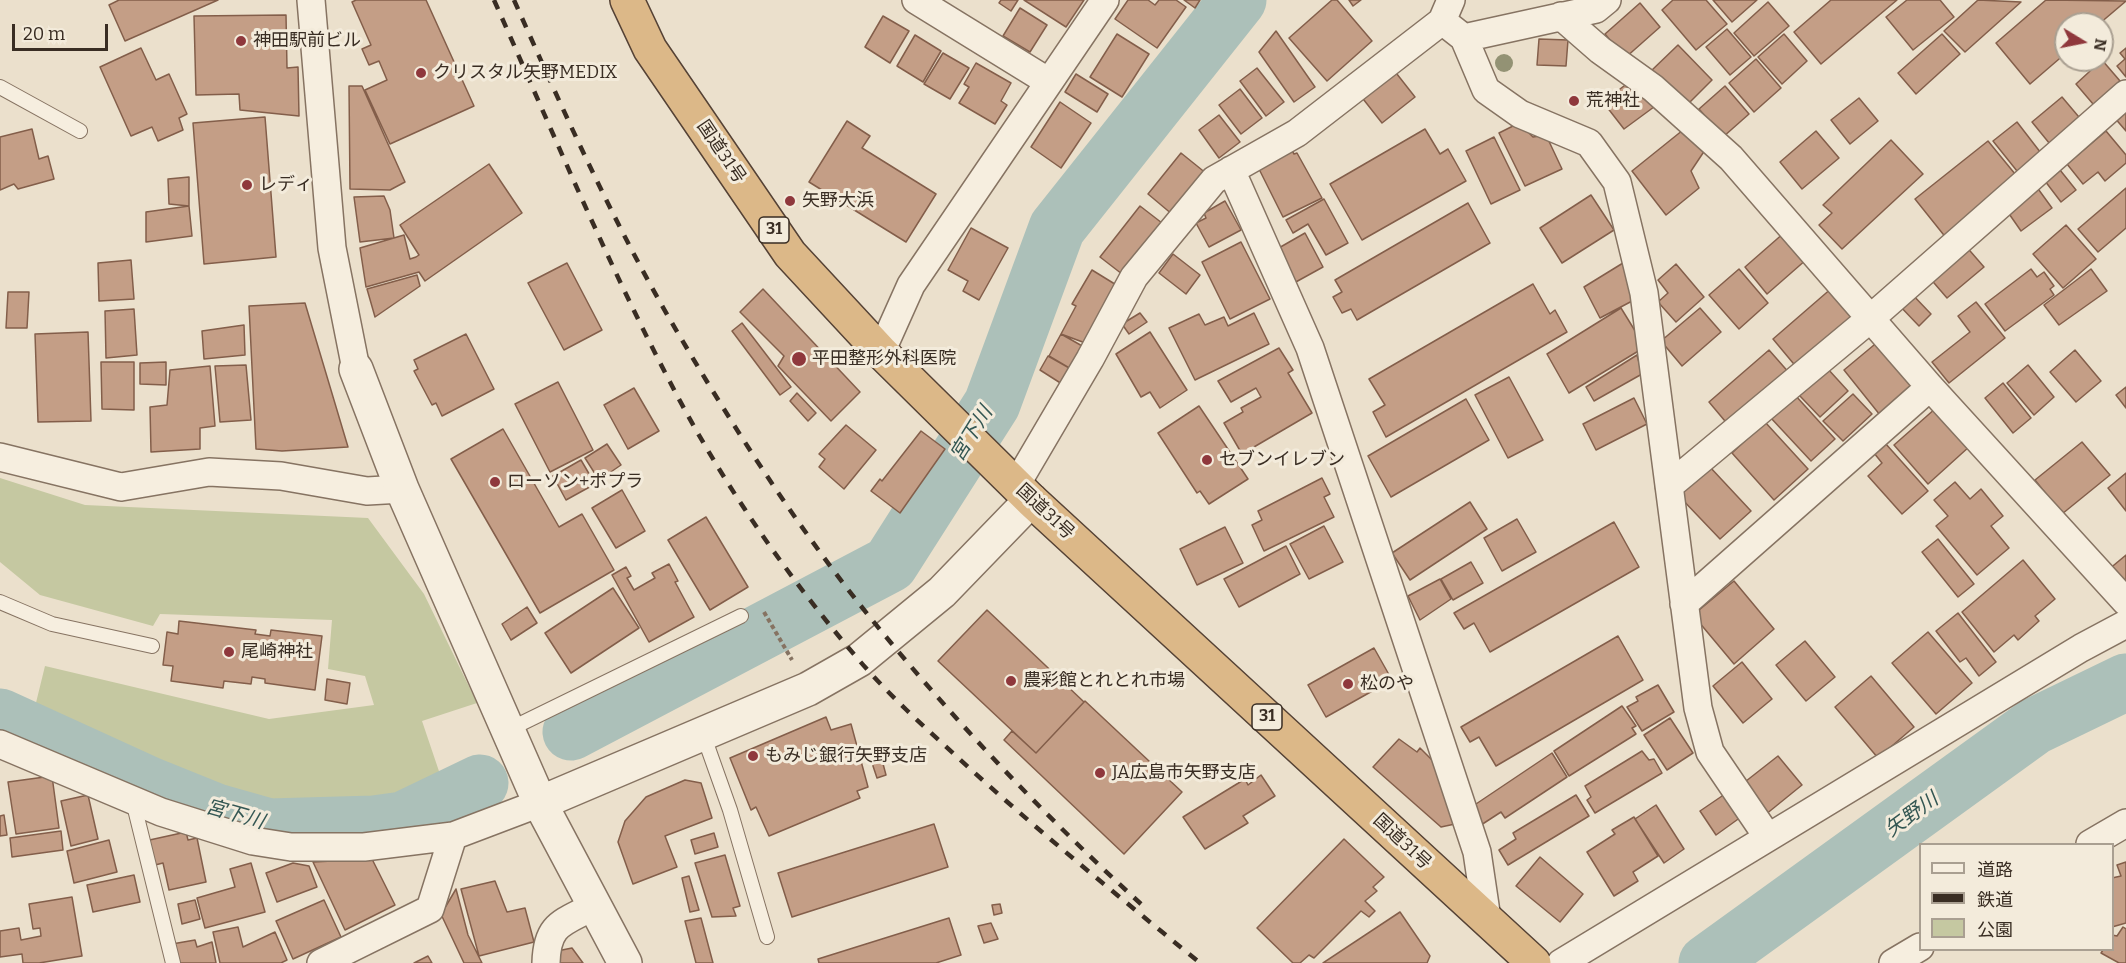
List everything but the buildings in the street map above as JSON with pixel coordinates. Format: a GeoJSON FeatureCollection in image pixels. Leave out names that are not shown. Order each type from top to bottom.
{"type":"FeatureCollection","features":[{"type":"Feature","properties":{"kind":"highway","name":"国道31号"},"geometry":{"type":"LineString","coordinates":[[627,0],[650,49],[790,254],[881,352],[1016,485],[1534,963]]}},
{"type":"Feature","properties":{"kind":"street"},"geometry":{"type":"LineString","coordinates":[[311,0],[332,248],[356,369],[402,489],[540,803],[625,963]]}},
{"type":"Feature","properties":{"kind":"street"},"geometry":{"type":"LineString","coordinates":[[916,0],[1049,82]]}},
{"type":"Feature","properties":{"kind":"street"},"geometry":{"type":"LineString","coordinates":[[881,352],[911,285],[1105,0]]}},
{"type":"Feature","properties":{"kind":"street"},"geometry":{"type":"LineString","coordinates":[[1464,38],[1596,9],[1607,0]]}},
{"type":"Feature","properties":{"kind":"street"},"geometry":{"type":"LineString","coordinates":[[0,744],[133,801],[253,841],[291,847],[364,847],[453,836],[540,803],[808,689],[859,660],[942,592],[1016,485],[1090,359],[1134,277],[1214,180],[1297,133],[1446,10],[1464,38],[1486,90],[1520,114],[1589,143],[1617,182],[1644,293],[1698,708],[1710,752],[1767,836]]}},
{"type":"Feature","properties":{"kind":"street"},"geometry":{"type":"LineString","coordinates":[[1561,16],[1600,50],[1653,88],[1731,158],[1930,387],[2126,602]]}},
{"type":"Feature","properties":{"kind":"street"},"geometry":{"type":"LineString","coordinates":[[1669,486],[1871,318],[2126,94]]}},
{"type":"Feature","properties":{"kind":"street"},"geometry":{"type":"LineString","coordinates":[[1231,170],[1310,348],[1477,852],[1487,919]]}},
{"type":"Feature","properties":{"kind":"street"},"geometry":{"type":"LineString","coordinates":[[1684,604],[1930,387]]}},
{"type":"Feature","properties":{"kind":"street"},"geometry":{"type":"LineString","coordinates":[[0,457],[121,487],[209,472],[281,476],[368,491],[402,489]]}},
{"type":"Feature","properties":{"kind":"street"},"geometry":{"type":"LineString","coordinates":[[1561,963],[1767,836],[2081,648],[2126,624]]}},
{"type":"Feature","properties":{"kind":"street"},"geometry":{"type":"LineString","coordinates":[[2092,843],[2126,823]]}},
{"type":"Feature","properties":{"kind":"street"},"geometry":{"type":"LineString","coordinates":[[321,963],[430,909],[453,836]]}},
{"type":"Feature","properties":{"kind":"street"},"geometry":{"type":"LineString","coordinates":[[546,963],[546,942],[555,928],[594,906]]}},
{"type":"Feature","properties":{"kind":"street"},"geometry":{"type":"LineString","coordinates":[[1893,963],[1919,948]]}},
{"type":"Feature","properties":{"kind":"lane"},"geometry":{"type":"LineString","coordinates":[[0,87],[80,131]]}},
{"type":"Feature","properties":{"kind":"lane"},"geometry":{"type":"LineString","coordinates":[[0,602],[52,624],[152,646]]}},
{"type":"Feature","properties":{"kind":"lane"},"geometry":{"type":"LineString","coordinates":[[508,730],[741,615]]}},
{"type":"Feature","properties":{"kind":"lane"},"geometry":{"type":"LineString","coordinates":[[703,734],[729,810],[767,937]]}},
{"type":"Feature","properties":{"kind":"lane"},"geometry":{"type":"LineString","coordinates":[[133,801],[173,963]]}},
{"type":"Feature","properties":{"kind":"path"},"geometry":{"type":"LineString","coordinates":[[764,612],[796,667]]}},
{"type":"Feature","properties":{"kind":"green space"},"geometry":{"type":"Polygon","coordinates":[[[0,478],[85,505],[368,518],[424,594],[477,703],[422,721],[445,789],[301,813],[214,793],[33,715],[45,666],[269,719],[374,705],[365,676],[328,669],[332,620],[160,614],[153,626],[40,595],[0,562],[0,478]]]}},
{"type":"Feature","properties":{"kind":"waterway","name":"宮下川"},"geometry":{"type":"LineString","coordinates":[[571,732],[890,564],[992,404],[1057,228],[1238,0]]}},
{"type":"Feature","properties":{"kind":"waterway","name":"矢野川"},"geometry":{"type":"LineString","coordinates":[[1707,963],[2035,726],[2126,682]]}},
{"type":"Feature","properties":{"kind":"waterway","name":"宮下川"},"geometry":{"type":"LineString","coordinates":[[0,717],[149,785],[216,812],[269,827],[374,824],[403,820],[480,783]]}},
{"type":"Feature","properties":{"kind":"railway"},"geometry":{"type":"LineString","coordinates":[[494,0],[646,335],[711,455],[780,561],[831,627],[904,708],[1045,834],[1200,963]]}},
{"type":"Feature","properties":{"kind":"railway"},"geometry":{"type":"LineString","coordinates":[[514,0],[572,129],[658,299],[705,379],[778,493],[859,603],[947,708],[1042,809],[1141,904]]}},
{"type":"Feature","properties":{"kind":"place","name":"神田駅前ビル"},"geometry":{"type":"Point","coordinates":[241,41]}},
{"type":"Feature","properties":{"kind":"place","name":"クリスタル矢野MEDIX"},"geometry":{"type":"Point","coordinates":[421,73]}},
{"type":"Feature","properties":{"kind":"place","name":"荒神社"},"geometry":{"type":"Point","coordinates":[1574,101]}},
{"type":"Feature","properties":{"kind":"place","name":"レディ"},"geometry":{"type":"Point","coordinates":[247,185]}},
{"type":"Feature","properties":{"kind":"place","name":"矢野大浜"},"geometry":{"type":"Point","coordinates":[790,201]}},
{"type":"Feature","properties":{"kind":"place","name":"平田整形外科医院"},"geometry":{"type":"Point","coordinates":[799,359]}},
{"type":"Feature","properties":{"kind":"place","name":"セブンイレブン"},"geometry":{"type":"Point","coordinates":[1207,460]}},
{"type":"Feature","properties":{"kind":"place","name":"ローソン+ポプラ"},"geometry":{"type":"Point","coordinates":[495,482]}},
{"type":"Feature","properties":{"kind":"place","name":"尾崎神社"},"geometry":{"type":"Point","coordinates":[229,652]}},
{"type":"Feature","properties":{"kind":"place","name":"農彩館とれとれ市場"},"geometry":{"type":"Point","coordinates":[1011,681]}},
{"type":"Feature","properties":{"kind":"place","name":"松のや"},"geometry":{"type":"Point","coordinates":[1348,684]}},
{"type":"Feature","properties":{"kind":"place","name":"もみじ銀行矢野支店"},"geometry":{"type":"Point","coordinates":[753,756]}},
{"type":"Feature","properties":{"kind":"place","name":"JA広島市矢野支店"},"geometry":{"type":"Point","coordinates":[1100,773]}}]}
